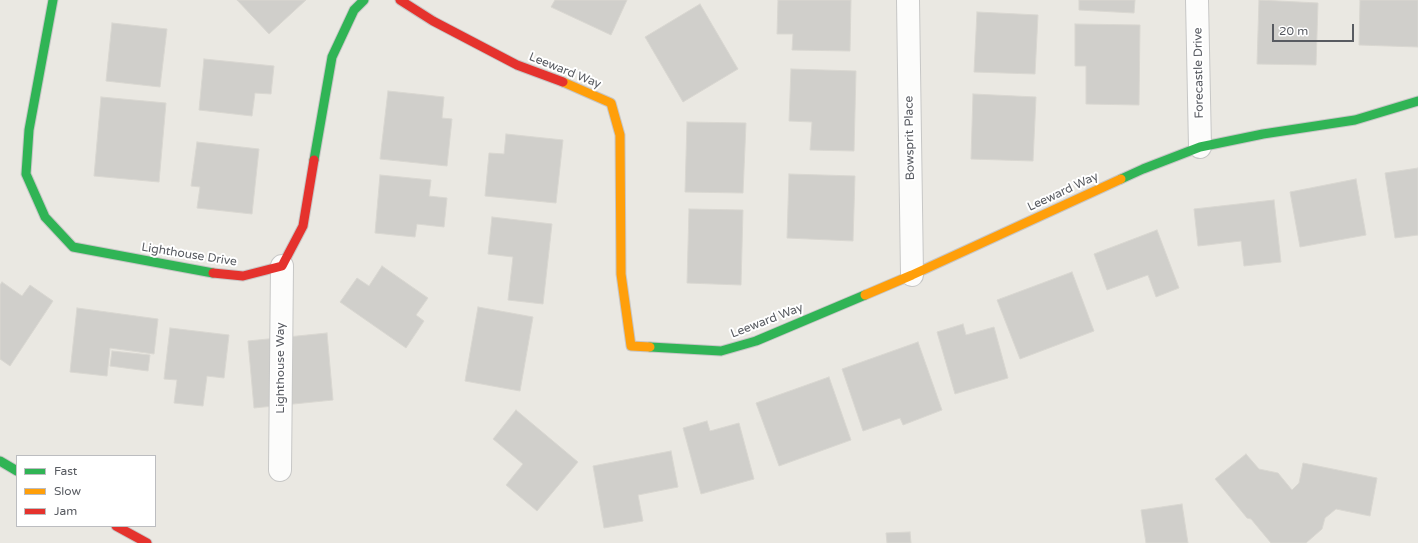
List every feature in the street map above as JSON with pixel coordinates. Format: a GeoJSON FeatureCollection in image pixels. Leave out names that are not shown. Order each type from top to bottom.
{"type":"FeatureCollection","features":[{"type":"Feature","properties":{"kind":"street","name":"Lighthouse Drive"},"geometry":{"type":"LineString","coordinates":[[53,0],[29,130],[26,174],[45,217],[73,247],[216,274],[243,276],[282,266]]}},
{"type":"Feature","properties":{"kind":"street"},"geometry":{"type":"LineString","coordinates":[[282,266],[303,226],[332,57],[354,10],[364,0]]}},
{"type":"Feature","properties":{"kind":"street","name":"Leeward Way"},"geometry":{"type":"LineString","coordinates":[[400,0],[434,21],[517,65],[581,89],[611,103],[620,135],[621,274],[630,346],[721,351],[756,341],[912,275],[1143,169],[1200,147],[1263,134],[1355,120],[1418,101]]}},
{"type":"Feature","properties":{"kind":"street","name":"Bowsprit Place"},"geometry":{"type":"LineString","coordinates":[[908,0],[912,275]]}},
{"type":"Feature","properties":{"kind":"street","name":"Forecastle Drive"},"geometry":{"type":"LineString","coordinates":[[1197,0],[1200,147]]}},
{"type":"Feature","properties":{"kind":"street","name":"Lighthouse Way"},"geometry":{"type":"LineString","coordinates":[[280,470],[282,266]]}},
{"type":"Feature","properties":{"kind":"street"},"geometry":{"type":"LineString","coordinates":[[0,461],[16,470]]}},
{"type":"Feature","properties":{"kind":"street"},"geometry":{"type":"LineString","coordinates":[[118,527],[147,543]]}},
{"type":"Feature","properties":{"kind":"building"},"geometry":{"type":"Polygon","coordinates":[[[237,0],[306,0],[269,34],[237,0]]]}},
{"type":"Feature","properties":{"kind":"building"},"geometry":{"type":"Polygon","coordinates":[[[555,0],[627,0],[611,35],[551,7],[555,0]]]}},
{"type":"Feature","properties":{"kind":"building"},"geometry":{"type":"Polygon","coordinates":[[[778,0],[851,0],[850,51],[792,50],[793,34],[777,34],[778,0]]]}},
{"type":"Feature","properties":{"kind":"building"},"geometry":{"type":"Polygon","coordinates":[[[1079,0],[1135,0],[1134,13],[1079,10],[1079,0]]]}},
{"type":"Feature","properties":{"kind":"building"},"geometry":{"type":"Polygon","coordinates":[[[1259,0],[1318,3],[1316,65],[1257,64],[1259,0]]]}},
{"type":"Feature","properties":{"kind":"building"},"geometry":{"type":"Polygon","coordinates":[[[1360,0],[1418,0],[1418,47],[1359,45],[1360,0]]]}},
{"type":"Feature","properties":{"kind":"building"},"geometry":{"type":"Polygon","coordinates":[[[700,4],[738,69],[683,102],[645,37],[700,4]]]}},
{"type":"Feature","properties":{"kind":"building"},"geometry":{"type":"Polygon","coordinates":[[[977,12],[1038,15],[1035,74],[974,72],[977,12]]]}},
{"type":"Feature","properties":{"kind":"building"},"geometry":{"type":"Polygon","coordinates":[[[112,23],[167,29],[160,87],[106,81],[112,23]]]}},
{"type":"Feature","properties":{"kind":"building"},"geometry":{"type":"Polygon","coordinates":[[[1075,24],[1140,25],[1139,105],[1086,104],[1086,66],[1075,66],[1075,24]]]}},
{"type":"Feature","properties":{"kind":"building"},"geometry":{"type":"Polygon","coordinates":[[[204,59],[274,66],[271,94],[255,93],[252,116],[199,110],[204,59]]]}},
{"type":"Feature","properties":{"kind":"building"},"geometry":{"type":"Polygon","coordinates":[[[791,69],[856,71],[854,151],[810,150],[812,122],[789,121],[791,69]]]}},
{"type":"Feature","properties":{"kind":"building"},"geometry":{"type":"Polygon","coordinates":[[[388,91],[444,97],[442,118],[452,119],[447,166],[380,159],[388,91]]]}},
{"type":"Feature","properties":{"kind":"building"},"geometry":{"type":"Polygon","coordinates":[[[973,94],[1036,97],[1033,161],[971,159],[973,94]]]}},
{"type":"Feature","properties":{"kind":"building"},"geometry":{"type":"Polygon","coordinates":[[[101,97],[166,103],[159,182],[94,176],[101,97]]]}},
{"type":"Feature","properties":{"kind":"building"},"geometry":{"type":"Polygon","coordinates":[[[687,122],[746,123],[743,193],[685,192],[687,122]]]}},
{"type":"Feature","properties":{"kind":"building"},"geometry":{"type":"Polygon","coordinates":[[[506,134],[563,140],[556,203],[485,196],[489,153],[504,154],[506,134]]]}},
{"type":"Feature","properties":{"kind":"building"},"geometry":{"type":"Polygon","coordinates":[[[197,142],[259,149],[252,214],[197,208],[200,187],[191,186],[197,142]]]}},
{"type":"Feature","properties":{"kind":"building"},"geometry":{"type":"Polygon","coordinates":[[[1418,168],[1418,235],[1395,238],[1385,173],[1418,168]]]}},
{"type":"Feature","properties":{"kind":"building"},"geometry":{"type":"Polygon","coordinates":[[[789,174],[855,176],[853,241],[787,238],[789,174]]]}},
{"type":"Feature","properties":{"kind":"building"},"geometry":{"type":"Polygon","coordinates":[[[380,175],[431,180],[429,196],[447,198],[444,227],[417,224],[415,237],[375,233],[380,175]]]}},
{"type":"Feature","properties":{"kind":"building"},"geometry":{"type":"Polygon","coordinates":[[[1356,179],[1366,235],[1300,247],[1290,192],[1356,179]]]}},
{"type":"Feature","properties":{"kind":"building"},"geometry":{"type":"Polygon","coordinates":[[[1274,200],[1281,262],[1244,266],[1241,241],[1198,246],[1194,209],[1274,200]]]}},
{"type":"Feature","properties":{"kind":"building"},"geometry":{"type":"Polygon","coordinates":[[[689,209],[743,210],[741,285],[687,283],[689,209]]]}},
{"type":"Feature","properties":{"kind":"building"},"geometry":{"type":"Polygon","coordinates":[[[492,217],[552,224],[543,304],[508,300],[513,257],[488,254],[492,217]]]}},
{"type":"Feature","properties":{"kind":"building"},"geometry":{"type":"Polygon","coordinates":[[[1157,230],[1179,288],[1156,297],[1148,275],[1107,290],[1094,254],[1157,230]]]}},
{"type":"Feature","properties":{"kind":"building"},"geometry":{"type":"Polygon","coordinates":[[[382,266],[428,298],[416,315],[424,321],[406,348],[340,302],[357,278],[369,286],[382,266]]]}},
{"type":"Feature","properties":{"kind":"building"},"geometry":{"type":"Polygon","coordinates":[[[1072,272],[1094,331],[1020,359],[997,300],[1072,272]]]}},
{"type":"Feature","properties":{"kind":"building"},"geometry":{"type":"Polygon","coordinates":[[[2,282],[22,296],[30,285],[53,301],[10,366],[0,359],[0,285],[2,282]]]}},
{"type":"Feature","properties":{"kind":"building"},"geometry":{"type":"Polygon","coordinates":[[[478,307],[533,317],[520,391],[465,381],[478,307]]]}},
{"type":"Feature","properties":{"kind":"building"},"geometry":{"type":"Polygon","coordinates":[[[77,308],[158,319],[154,354],[110,348],[107,376],[70,372],[77,308]]]}},
{"type":"Feature","properties":{"kind":"building"},"geometry":{"type":"Polygon","coordinates":[[[963,324],[966,335],[994,327],[1008,378],[955,394],[937,332],[963,324]]]}},
{"type":"Feature","properties":{"kind":"building"},"geometry":{"type":"Polygon","coordinates":[[[170,328],[229,335],[224,378],[207,376],[203,406],[174,403],[177,380],[164,379],[170,328]]]}},
{"type":"Feature","properties":{"kind":"building"},"geometry":{"type":"Polygon","coordinates":[[[327,333],[333,400],[254,408],[248,341],[327,333]]]}},
{"type":"Feature","properties":{"kind":"building"},"geometry":{"type":"Polygon","coordinates":[[[918,342],[942,410],[903,425],[900,418],[863,431],[842,369],[918,342]]]}},
{"type":"Feature","properties":{"kind":"building"},"geometry":{"type":"Polygon","coordinates":[[[112,351],[150,355],[148,371],[110,366],[112,351]]]}},
{"type":"Feature","properties":{"kind":"building"},"geometry":{"type":"Polygon","coordinates":[[[829,377],[851,440],[779,466],[756,403],[829,377]]]}},
{"type":"Feature","properties":{"kind":"building"},"geometry":{"type":"Polygon","coordinates":[[[516,410],[578,462],[537,511],[506,485],[523,464],[493,439],[516,410]]]}},
{"type":"Feature","properties":{"kind":"building"},"geometry":{"type":"Polygon","coordinates":[[[707,421],[710,431],[739,423],[754,479],[701,494],[683,428],[707,421]]]}},
{"type":"Feature","properties":{"kind":"building"},"geometry":{"type":"Polygon","coordinates":[[[671,451],[678,487],[638,495],[643,521],[604,528],[593,466],[671,451]]]}},
{"type":"Feature","properties":{"kind":"building"},"geometry":{"type":"Polygon","coordinates":[[[1246,454],[1259,469],[1278,473],[1292,490],[1299,483],[1303,463],[1377,478],[1370,516],[1336,509],[1325,518],[1322,529],[1306,543],[1271,543],[1251,519],[1247,518],[1215,479],[1246,454]]]}},
{"type":"Feature","properties":{"kind":"building"},"geometry":{"type":"Polygon","coordinates":[[[1182,504],[1188,543],[1146,543],[1141,510],[1182,504]]]}},
{"type":"Feature","properties":{"kind":"building"},"geometry":{"type":"Polygon","coordinates":[[[910,532],[911,543],[887,543],[886,533],[910,532]]]}},
{"type":"Feature","properties":{"kind":"traffic: fast"},"geometry":{"type":"LineString","coordinates":[[53,0],[29,130],[26,174],[45,217],[73,247],[213,273]]}},
{"type":"Feature","properties":{"kind":"traffic: fast"},"geometry":{"type":"LineString","coordinates":[[314,160],[332,57],[354,10],[364,0]]}},
{"type":"Feature","properties":{"kind":"traffic: fast"},"geometry":{"type":"LineString","coordinates":[[1121,179],[1200,147],[1263,134],[1355,120],[1418,101]]}},
{"type":"Feature","properties":{"kind":"traffic: fast"},"geometry":{"type":"LineString","coordinates":[[650,347],[721,351],[756,341],[865,295]]}},
{"type":"Feature","properties":{"kind":"traffic: fast"},"geometry":{"type":"LineString","coordinates":[[0,461],[16,470]]}},
{"type":"Feature","properties":{"kind":"traffic: slow"},"geometry":{"type":"LineString","coordinates":[[563,82],[611,103],[620,135],[621,274],[631,346],[650,347]]}},
{"type":"Feature","properties":{"kind":"traffic: slow"},"geometry":{"type":"LineString","coordinates":[[865,295],[1121,179]]}},
{"type":"Feature","properties":{"kind":"traffic: jam"},"geometry":{"type":"LineString","coordinates":[[400,0],[433,21],[517,65],[563,82]]}},
{"type":"Feature","properties":{"kind":"traffic: jam"},"geometry":{"type":"LineString","coordinates":[[213,273],[243,276],[282,266],[303,226],[314,160]]}},
{"type":"Feature","properties":{"kind":"traffic: jam"},"geometry":{"type":"LineString","coordinates":[[118,527],[147,543]]}}]}
